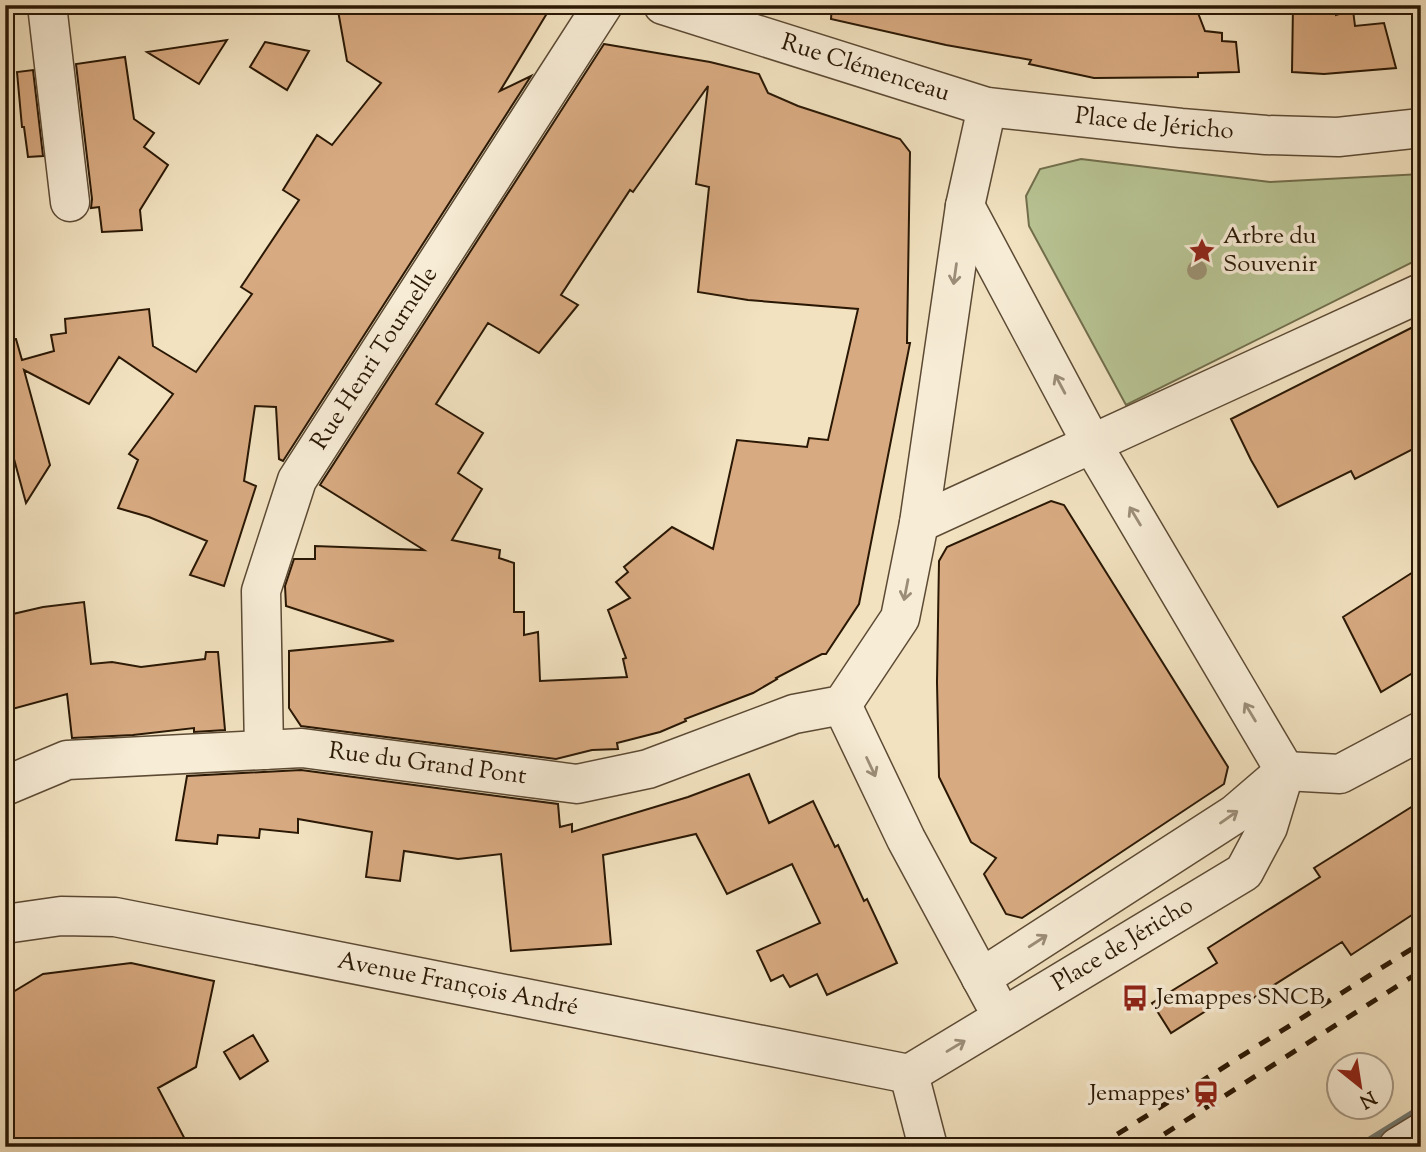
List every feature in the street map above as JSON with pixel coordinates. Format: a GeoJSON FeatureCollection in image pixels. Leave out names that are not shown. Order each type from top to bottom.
{"type":"FeatureCollection","features":[{"type":"Feature","properties":{"kind":"street"},"geometry":{"type":"LineString","coordinates":[[47,5],[70,202]]}},
{"type":"Feature","properties":{"kind":"street","name":"Rue Henri Tournelle"},"geometry":{"type":"LineString","coordinates":[[264,750],[261,591],[297,480],[603,5]]}},
{"type":"Feature","properties":{"kind":"street","name":"Rue Clémenceau"},"geometry":{"type":"LineString","coordinates":[[663,5],[987,107]]}},
{"type":"Feature","properties":{"kind":"street"},"geometry":{"type":"LineString","coordinates":[[987,107],[965,206],[919,523],[900,618],[842,705],[905,839],[1002,1017]]}},
{"type":"Feature","properties":{"kind":"street","name":"Place de Jéricho"},"geometry":{"type":"LineString","coordinates":[[987,107],[1266,135],[1338,136],[1421,128]]}},
{"type":"Feature","properties":{"kind":"street"},"geometry":{"type":"LineString","coordinates":[[965,206],[1092,444],[1285,771],[1340,774],[1421,731]]}},
{"type":"Feature","properties":{"kind":"street"},"geometry":{"type":"LineString","coordinates":[[919,523],[1421,293]]}},
{"type":"Feature","properties":{"kind":"street","name":"Rue du Grand Pont"},"geometry":{"type":"LineString","coordinates":[[5,786],[67,760],[302,748],[577,784],[648,769],[794,714],[842,705]]}},
{"type":"Feature","properties":{"kind":"street","name":"Place de Jéricho"},"geometry":{"type":"LineString","coordinates":[[981,978],[1235,814],[1285,771]]}},
{"type":"Feature","properties":{"kind":"street","name":"Place de Jéricho"},"geometry":{"type":"LineString","coordinates":[[909,1074],[1244,872],[1268,827],[1285,771]]}},
{"type":"Feature","properties":{"kind":"street","name":"Avenue François André"},"geometry":{"type":"LineString","coordinates":[[5,924],[61,916],[115,917],[909,1074]]}},
{"type":"Feature","properties":{"kind":"street"},"geometry":{"type":"LineString","coordinates":[[909,1074],[928,1147]]}},
{"type":"Feature","properties":{"kind":"street"},"geometry":{"type":"LineString","coordinates":[[1398,1147],[1421,1133]]}},
{"type":"Feature","properties":{"kind":"green space"},"geometry":{"type":"Polygon","coordinates":[[[1081,159],[1270,182],[1421,174],[1421,258],[1126,405],[1029,226],[1026,196],[1040,169],[1081,159]]]}},
{"type":"Feature","properties":{"kind":"building"},"geometry":{"type":"Polygon","coordinates":[[[337,5],[552,5],[500,91],[531,76],[283,461],[279,459],[276,407],[255,406],[244,481],[256,486],[224,586],[190,575],[207,541],[149,517],[118,508],[138,460],[129,454],[173,394],[119,357],[89,404],[24,370],[50,465],[26,503],[5,426],[5,340],[16,339],[22,360],[54,351],[51,335],[66,333],[65,319],[149,309],[153,346],[196,372],[252,294],[241,287],[299,200],[283,190],[317,135],[332,145],[381,83],[347,61],[337,5]]]}},
{"type":"Feature","properties":{"kind":"building"},"geometry":{"type":"Polygon","coordinates":[[[832,5],[1170,5],[1171,14],[1198,13],[1205,31],[1222,33],[1222,41],[1236,42],[1239,72],[1198,73],[1198,77],[1094,78],[1029,64],[1031,60],[946,45],[831,19],[832,5]]]}},
{"type":"Feature","properties":{"kind":"building"},"geometry":{"type":"Polygon","coordinates":[[[1293,5],[1335,5],[1336,15],[1353,10],[1355,26],[1384,23],[1396,68],[1324,74],[1292,72],[1293,5]]]}},
{"type":"Feature","properties":{"kind":"building"},"geometry":{"type":"Polygon","coordinates":[[[227,40],[199,84],[147,52],[227,40]]]}},
{"type":"Feature","properties":{"kind":"building"},"geometry":{"type":"Polygon","coordinates":[[[265,42],[309,51],[287,90],[250,67],[265,42]]]}},
{"type":"Feature","properties":{"kind":"building"},"geometry":{"type":"Polygon","coordinates":[[[604,44],[710,62],[759,74],[768,93],[798,106],[900,139],[910,152],[907,343],[910,343],[859,604],[826,654],[776,678],[753,693],[685,719],[686,721],[660,732],[617,743],[618,749],[592,750],[556,759],[301,726],[289,708],[289,651],[394,641],[286,606],[285,586],[294,559],[315,559],[315,546],[424,550],[320,485],[604,44]],[[708,86],[633,192],[630,190],[561,295],[578,305],[539,353],[488,323],[436,404],[483,433],[458,473],[482,489],[452,540],[500,550],[499,558],[514,563],[514,612],[524,612],[524,635],[538,632],[540,681],[627,677],[623,659],[626,658],[608,610],[630,598],[616,582],[628,572],[624,567],[672,527],[713,549],[737,440],[807,447],[809,438],[828,440],[858,309],[748,300],[698,292],[709,187],[696,184],[708,86]]]}},
{"type":"Feature","properties":{"kind":"building"},"geometry":{"type":"Polygon","coordinates":[[[125,57],[134,119],[154,133],[144,147],[168,165],[140,210],[142,230],[102,232],[99,207],[91,208],[76,64],[125,57]]]}},
{"type":"Feature","properties":{"kind":"building"},"geometry":{"type":"Polygon","coordinates":[[[33,70],[43,156],[28,157],[22,127],[17,72],[33,70]]]}},
{"type":"Feature","properties":{"kind":"building"},"geometry":{"type":"Polygon","coordinates":[[[1421,323],[1421,445],[1355,479],[1351,471],[1278,507],[1231,419],[1421,323]]]}},
{"type":"Feature","properties":{"kind":"building"},"geometry":{"type":"Polygon","coordinates":[[[1051,501],[1064,505],[1228,767],[1224,784],[1022,918],[1006,914],[984,874],[996,858],[971,842],[939,777],[939,561],[947,547],[1051,501]]]}},
{"type":"Feature","properties":{"kind":"building"},"geometry":{"type":"Polygon","coordinates":[[[1421,567],[1421,668],[1381,692],[1343,617],[1421,567]]]}},
{"type":"Feature","properties":{"kind":"building"},"geometry":{"type":"Polygon","coordinates":[[[84,602],[91,664],[112,662],[141,667],[205,659],[206,652],[218,652],[225,730],[194,732],[194,728],[72,738],[67,694],[5,711],[5,625],[13,614],[84,602]]]}},
{"type":"Feature","properties":{"kind":"building"},"geometry":{"type":"Polygon","coordinates":[[[301,770],[558,804],[560,827],[572,824],[572,832],[688,797],[749,774],[769,823],[813,801],[835,847],[838,845],[864,901],[867,899],[897,963],[827,995],[817,974],[790,987],[783,975],[771,981],[757,951],[820,923],[792,864],[727,894],[696,834],[603,855],[611,944],[511,951],[501,854],[458,859],[404,851],[400,881],[366,877],[372,832],[298,819],[298,833],[260,829],[259,838],[218,835],[217,844],[176,840],[187,776],[301,770]]]}},
{"type":"Feature","properties":{"kind":"building"},"geometry":{"type":"Polygon","coordinates":[[[1421,801],[1421,909],[1351,955],[1342,942],[1244,1004],[1236,992],[1171,1033],[1152,1003],[1217,963],[1208,948],[1320,877],[1314,868],[1421,801]]]}},
{"type":"Feature","properties":{"kind":"building"},"geometry":{"type":"Polygon","coordinates":[[[131,963],[214,981],[196,1067],[158,1088],[189,1147],[5,1147],[5,999],[43,974],[131,963]]]}},
{"type":"Feature","properties":{"kind":"building"},"geometry":{"type":"Polygon","coordinates":[[[253,1035],[268,1061],[240,1079],[224,1052],[253,1035]]]}},
{"type":"Feature","properties":{"kind":"waterway"},"geometry":{"type":"LineString","coordinates":[[1363,1147],[1421,1111]]}},
{"type":"Feature","properties":{"kind":"railway"},"geometry":{"type":"LineString","coordinates":[[1097,1147],[1421,943]]}},
{"type":"Feature","properties":{"kind":"railway"},"geometry":{"type":"LineString","coordinates":[[1144,1147],[1421,971]]}},
{"type":"Feature","properties":{"kind":"place","name":"Arbre du Souvenir"},"geometry":{"type":"Point","coordinates":[1202,251]}},
{"type":"Feature","properties":{"kind":"place","name":"Jemappes SNCB"},"geometry":{"type":"Point","coordinates":[1135,998]}},
{"type":"Feature","properties":{"kind":"place","name":"Jemappes"},"geometry":{"type":"Point","coordinates":[1206,1094]}}]}
